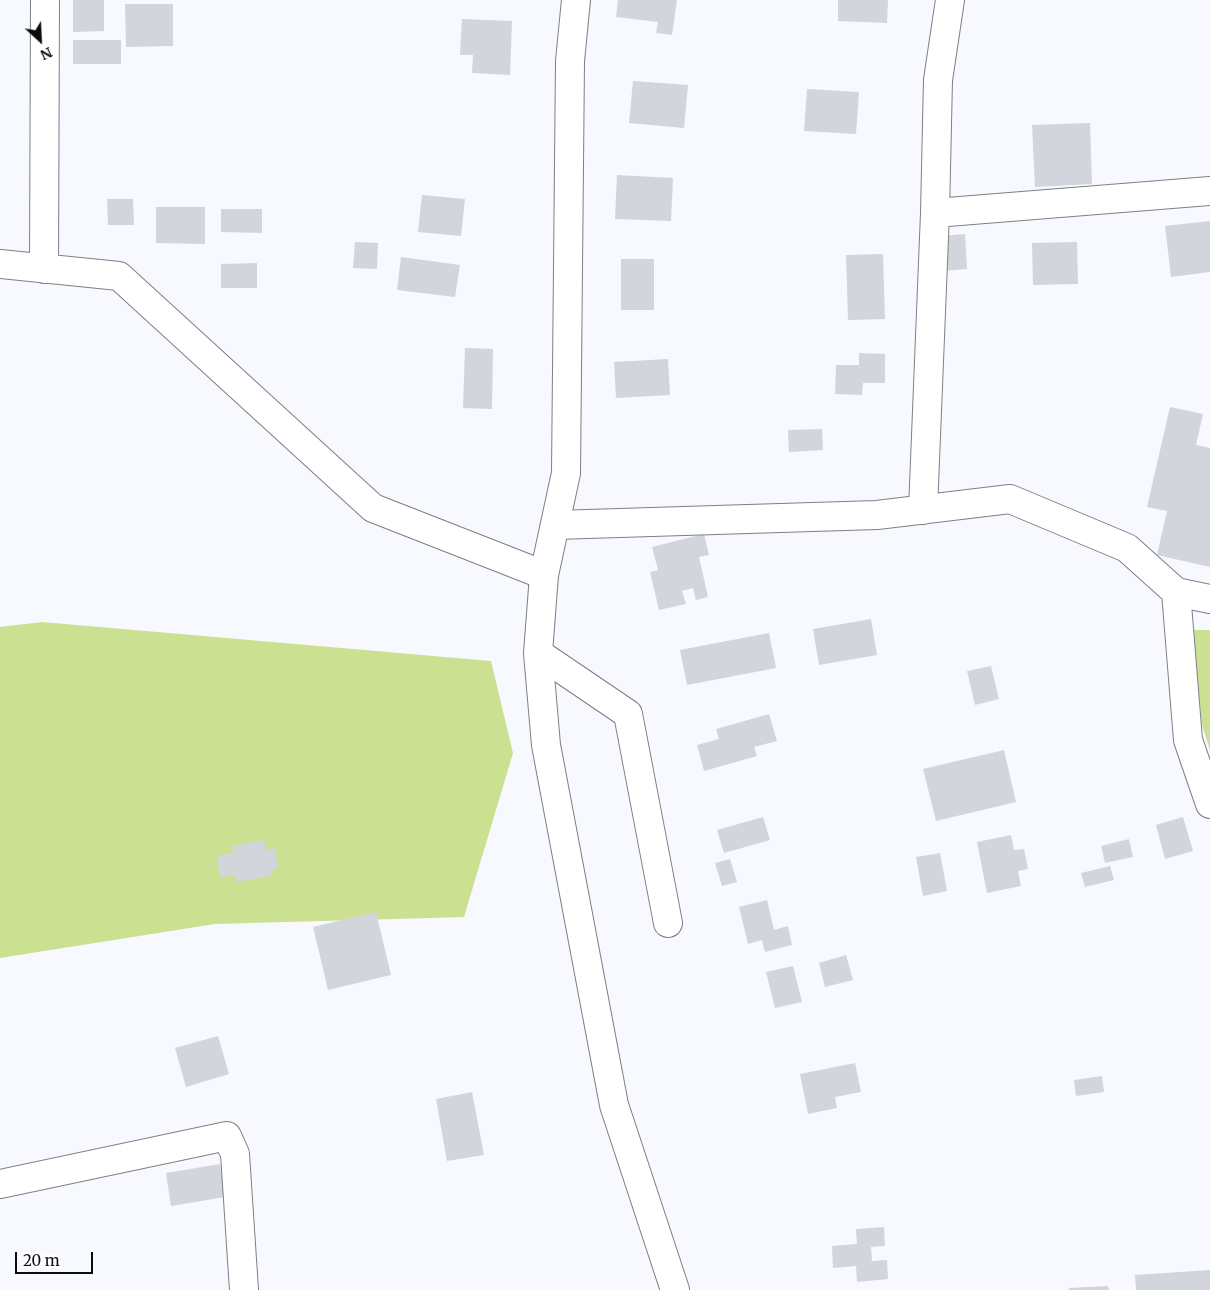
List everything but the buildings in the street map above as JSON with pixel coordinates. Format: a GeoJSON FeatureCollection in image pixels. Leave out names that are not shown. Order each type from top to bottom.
{"type":"FeatureCollection","features":[{"type":"Feature","properties":{"kind":"street"},"geometry":{"type":"LineString","coordinates":[[44,269],[45,0]]}},
{"type":"Feature","properties":{"kind":"street"},"geometry":{"type":"LineString","coordinates":[[576,0],[570,62],[566,473],[544,575],[538,653],[546,745],[614,1105],[675,1290]]}},
{"type":"Feature","properties":{"kind":"street"},"geometry":{"type":"LineString","coordinates":[[923,510],[935,213],[938,80],[950,0]]}},
{"type":"Feature","properties":{"kind":"street"},"geometry":{"type":"LineString","coordinates":[[935,213],[1210,191]]}},
{"type":"Feature","properties":{"kind":"street"},"geometry":{"type":"LineString","coordinates":[[0,264],[119,276],[373,508],[544,575]]}},
{"type":"Feature","properties":{"kind":"street"},"geometry":{"type":"LineString","coordinates":[[555,525],[877,515],[1010,500],[1127,548],[1176,592],[1210,599]]}},
{"type":"Feature","properties":{"kind":"street"},"geometry":{"type":"LineString","coordinates":[[1176,592],[1188,740],[1210,804]]}},
{"type":"Feature","properties":{"kind":"street"},"geometry":{"type":"LineString","coordinates":[[538,653],[628,714],[668,923]]}},
{"type":"Feature","properties":{"kind":"street"},"geometry":{"type":"LineString","coordinates":[[0,1184],[228,1136],[235,1154],[244,1290]]}},
{"type":"Feature","properties":{"kind":"green space"},"geometry":{"type":"Polygon","coordinates":[[[42,622],[491,661],[513,753],[464,917],[215,924],[0,958],[0,627],[42,622]]]}},
{"type":"Feature","properties":{"kind":"green space"},"geometry":{"type":"Polygon","coordinates":[[[1193,630],[1210,630],[1210,750],[1202,725],[1193,630]]]}}]}
